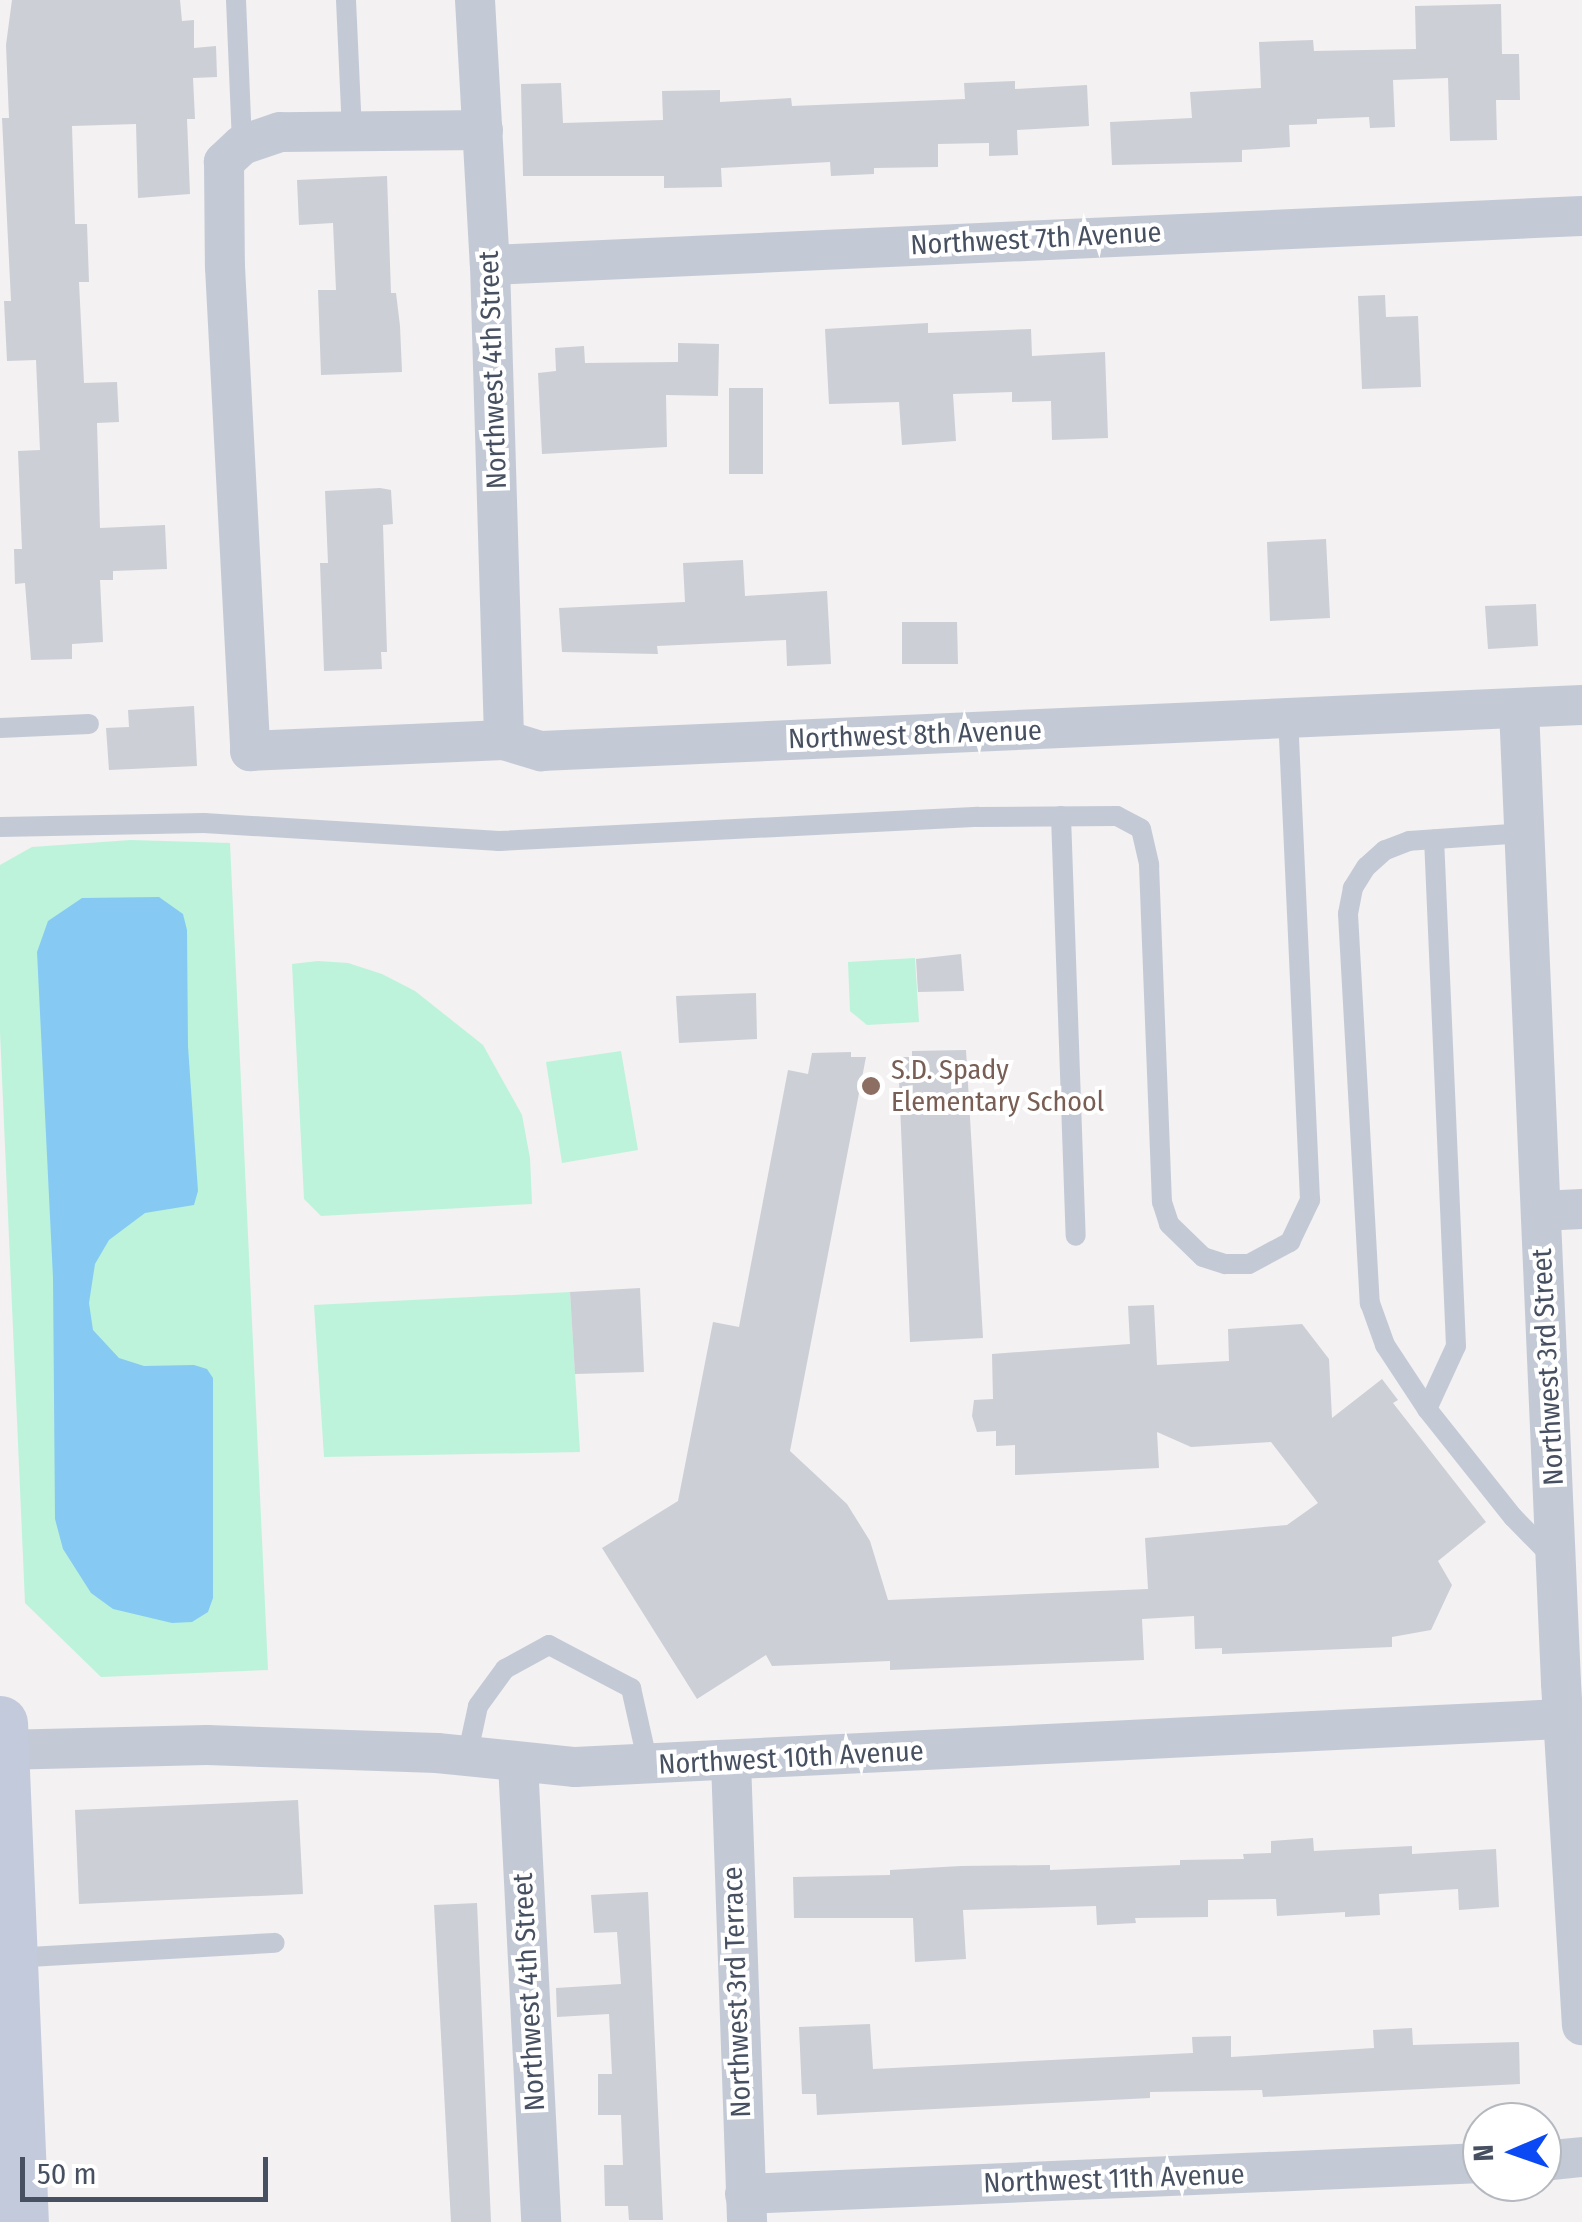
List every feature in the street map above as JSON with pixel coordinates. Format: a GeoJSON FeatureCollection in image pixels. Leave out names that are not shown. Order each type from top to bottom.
{"type":"FeatureCollection","features":[{"type":"Feature","properties":{"kind":"street","name":"Northwest 4th Street"},"geometry":{"type":"LineString","coordinates":[[476,0],[490,265],[504,740]]}},
{"type":"Feature","properties":{"kind":"street"},"geometry":{"type":"LineString","coordinates":[[242,145],[280,132],[483,130]]}},
{"type":"Feature","properties":{"kind":"street","name":"Northwest 8th Avenue"},"geometry":{"type":"LineString","coordinates":[[242,145],[224,162],[250,751],[504,740],[542,751],[1582,705]]}},
{"type":"Feature","properties":{"kind":"street","name":"Northwest 7th Avenue"},"geometry":{"type":"LineString","coordinates":[[490,265],[1582,216]]}},
{"type":"Feature","properties":{"kind":"street","name":"Northwest 3rd Street"},"geometry":{"type":"LineString","coordinates":[[1519,709],[1557,1561],[1573,1719],[1582,2025]]}},
{"type":"Feature","properties":{"kind":"street"},"geometry":{"type":"LineString","coordinates":[[1541,1211],[1582,1209]]}},
{"type":"Feature","properties":{"kind":"street","name":"Northwest 10th Avenue"},"geometry":{"type":"LineString","coordinates":[[1,1750],[207,1745],[468,1757],[575,1767],[1573,1719]]}},
{"type":"Feature","properties":{"kind":"street"},"geometry":{"type":"LineString","coordinates":[[0,1723],[21,2222]]}},
{"type":"Feature","properties":{"kind":"street","name":"Northwest 3rd Terrace"},"geometry":{"type":"LineString","coordinates":[[731,1762],[746,2208]]}},
{"type":"Feature","properties":{"kind":"street","name":"Northwest 4th Street"},"geometry":{"type":"LineString","coordinates":[[518,1763],[541,2222]]}},
{"type":"Feature","properties":{"kind":"street","name":"Northwest 11th Avenue"},"geometry":{"type":"LineString","coordinates":[[746,2208],[1462,2165]]}},
{"type":"Feature","properties":{"kind":"lane"},"geometry":{"type":"LineString","coordinates":[[236,0],[242,145]]}},
{"type":"Feature","properties":{"kind":"lane"},"geometry":{"type":"LineString","coordinates":[[346,0],[352,131]]}},
{"type":"Feature","properties":{"kind":"lane"},"geometry":{"type":"LineString","coordinates":[[0,827],[204,824],[499,841],[1117,816],[1141,829],[1148,865],[1162,1202],[1169,1224],[1203,1257],[1225,1264],[1248,1264],[1271,1256],[1290,1242],[1310,1200],[1288,719]]}},
{"type":"Feature","properties":{"kind":"lane"},"geometry":{"type":"LineString","coordinates":[[0,728],[89,724]]}},
{"type":"Feature","properties":{"kind":"lane"},"geometry":{"type":"LineString","coordinates":[[1061,816],[1076,1236]]}},
{"type":"Feature","properties":{"kind":"lane"},"geometry":{"type":"LineString","coordinates":[[1525,833],[1409,840],[1376,858],[1353,888],[1348,914],[1370,1303],[1384,1345],[1428,1410],[1514,1518],[1557,1561]]}},
{"type":"Feature","properties":{"kind":"lane"},"geometry":{"type":"LineString","coordinates":[[1428,1410],[1456,1346],[1434,839]]}},
{"type":"Feature","properties":{"kind":"lane"},"geometry":{"type":"LineString","coordinates":[[468,1757],[478,1706],[505,1669],[549,1645],[631,1688],[648,1764]]}},
{"type":"Feature","properties":{"kind":"lane"},"geometry":{"type":"LineString","coordinates":[[10,1958],[275,1942]]}},
{"type":"Feature","properties":{"kind":"green space"},"geometry":{"type":"Polygon","coordinates":[[[131,840],[230,843],[268,1670],[101,1677],[25,1603],[0,1032],[0,865],[32,847],[131,840]]]}},
{"type":"Feature","properties":{"kind":"green space"},"geometry":{"type":"Polygon","coordinates":[[[915,958],[919,1022],[867,1025],[850,1011],[848,962],[915,958]]]}},
{"type":"Feature","properties":{"kind":"green space"},"geometry":{"type":"Polygon","coordinates":[[[348,963],[382,974],[415,991],[483,1045],[522,1115],[530,1158],[532,1204],[321,1216],[304,1199],[292,964],[348,963]]]}},
{"type":"Feature","properties":{"kind":"green space"},"geometry":{"type":"Polygon","coordinates":[[[621,1051],[638,1150],[562,1163],[546,1062],[621,1051]]]}},
{"type":"Feature","properties":{"kind":"green space"},"geometry":{"type":"Polygon","coordinates":[[[570,1292],[580,1452],[324,1457],[314,1305],[570,1292]]]}},
{"type":"Feature","properties":{"kind":"water"},"geometry":{"type":"Polygon","coordinates":[[[159,897],[183,914],[187,930],[188,1046],[198,1191],[194,1205],[145,1213],[109,1240],[95,1264],[89,1303],[93,1330],[119,1358],[144,1366],[194,1365],[207,1369],[213,1378],[213,1598],[208,1612],[192,1622],[172,1623],[113,1609],[91,1593],[63,1549],[55,1519],[53,1278],[37,952],[48,921],[82,898],[159,897]]]}},
{"type":"Feature","properties":{"kind":"building"},"geometry":{"type":"Polygon","coordinates":[[[12,0],[180,0],[182,21],[194,20],[194,48],[216,46],[217,77],[193,78],[195,119],[187,119],[190,194],[138,198],[136,124],[72,126],[75,224],[87,224],[89,282],[79,282],[84,383],[117,382],[119,422],[97,423],[100,528],[165,525],[167,569],[113,571],[113,580],[100,580],[103,642],[72,644],[72,659],[31,660],[25,583],[15,584],[14,549],[22,549],[18,451],[40,450],[36,360],[7,361],[4,301],[11,301],[2,118],[9,118],[6,45],[12,0]]]}},
{"type":"Feature","properties":{"kind":"building"},"geometry":{"type":"Polygon","coordinates":[[[1501,4],[1502,54],[1519,54],[1520,100],[1496,100],[1497,140],[1450,141],[1448,78],[1393,80],[1395,127],[1370,128],[1369,117],[1317,119],[1317,124],[1289,125],[1290,147],[1242,150],[1242,162],[1112,165],[1110,122],[1192,118],[1190,92],[1261,88],[1259,42],[1313,40],[1314,51],[1416,49],[1415,6],[1501,4]]]}},
{"type":"Feature","properties":{"kind":"building"},"geometry":{"type":"Polygon","coordinates":[[[1015,81],[1015,89],[1087,85],[1089,126],[1017,130],[1018,155],[989,156],[989,143],[938,144],[938,167],[874,168],[874,174],[831,176],[830,162],[721,168],[722,187],[664,188],[664,176],[523,176],[521,84],[561,83],[563,123],[663,120],[662,91],[720,90],[720,102],[791,98],[792,106],[965,99],[964,83],[1015,81]]]}},
{"type":"Feature","properties":{"kind":"building"},"geometry":{"type":"Polygon","coordinates":[[[387,176],[391,293],[396,293],[402,372],[321,375],[318,290],[336,290],[333,223],[299,225],[297,180],[387,176]]]}},
{"type":"Feature","properties":{"kind":"building"},"geometry":{"type":"Polygon","coordinates":[[[1385,295],[1386,317],[1418,316],[1421,387],[1362,389],[1358,296],[1385,295]]]}},
{"type":"Feature","properties":{"kind":"building"},"geometry":{"type":"Polygon","coordinates":[[[928,323],[928,333],[1031,329],[1032,356],[1105,352],[1108,438],[1052,440],[1051,401],[1012,402],[1012,392],[953,394],[956,441],[902,445],[899,402],[829,404],[825,329],[928,323]]]}},
{"type":"Feature","properties":{"kind":"building"},"geometry":{"type":"Polygon","coordinates":[[[678,343],[719,344],[718,396],[666,395],[667,447],[542,454],[538,373],[556,371],[555,348],[584,346],[585,363],[678,362],[678,343]]]}},
{"type":"Feature","properties":{"kind":"building"},"geometry":{"type":"Polygon","coordinates":[[[729,388],[763,388],[763,474],[729,474],[729,388]]]}},
{"type":"Feature","properties":{"kind":"building"},"geometry":{"type":"Polygon","coordinates":[[[391,490],[393,524],[383,525],[387,652],[381,652],[382,669],[324,671],[320,563],[328,563],[325,491],[391,490]]]}},
{"type":"Feature","properties":{"kind":"building"},"geometry":{"type":"Polygon","coordinates":[[[1326,539],[1330,618],[1270,621],[1267,542],[1326,539]]]}},
{"type":"Feature","properties":{"kind":"building"},"geometry":{"type":"Polygon","coordinates":[[[743,560],[745,596],[827,591],[831,664],[787,666],[786,640],[657,646],[658,654],[562,652],[559,608],[685,602],[683,563],[743,560]]]}},
{"type":"Feature","properties":{"kind":"building"},"geometry":{"type":"Polygon","coordinates":[[[1536,604],[1538,646],[1488,649],[1485,606],[1536,604]]]}},
{"type":"Feature","properties":{"kind":"building"},"geometry":{"type":"Polygon","coordinates":[[[902,622],[957,622],[958,664],[902,664],[902,622]]]}},
{"type":"Feature","properties":{"kind":"building"},"geometry":{"type":"Polygon","coordinates":[[[194,706],[197,766],[109,770],[106,728],[129,727],[128,710],[194,706]]]}},
{"type":"Feature","properties":{"kind":"building"},"geometry":{"type":"Polygon","coordinates":[[[961,954],[964,991],[918,992],[916,959],[961,954]]]}},
{"type":"Feature","properties":{"kind":"building"},"geometry":{"type":"Polygon","coordinates":[[[756,993],[757,1039],[679,1043],[676,996],[756,993]]]}},
{"type":"Feature","properties":{"kind":"building"},"geometry":{"type":"Polygon","coordinates":[[[966,1050],[983,1338],[910,1342],[898,1057],[912,1057],[912,1051],[966,1050]]]}},
{"type":"Feature","properties":{"kind":"building","name":"S.D. Spady Elementary School"},"geometry":{"type":"Polygon","coordinates":[[[851,1052],[851,1057],[866,1057],[790,1451],[847,1504],[870,1541],[888,1600],[1148,1589],[1145,1538],[1287,1525],[1318,1503],[1271,1442],[1191,1447],[1157,1432],[1159,1468],[1015,1475],[1015,1445],[996,1446],[996,1431],[977,1432],[972,1416],[974,1400],[993,1399],[992,1354],[1130,1344],[1128,1306],[1154,1305],[1157,1365],[1229,1361],[1228,1329],[1302,1324],[1329,1359],[1332,1418],[1382,1379],[1398,1400],[1393,1403],[1486,1522],[1438,1561],[1452,1585],[1431,1630],[1392,1637],[1392,1647],[1222,1654],[1222,1648],[1195,1649],[1194,1616],[1142,1619],[1144,1660],[890,1670],[890,1661],[772,1666],[766,1655],[697,1699],[602,1548],[678,1501],[713,1322],[739,1327],[788,1070],[808,1074],[812,1053],[851,1052]]]}},
{"type":"Feature","properties":{"kind":"building"},"geometry":{"type":"Polygon","coordinates":[[[640,1288],[644,1372],[575,1374],[570,1292],[640,1288]]]}},
{"type":"Feature","properties":{"kind":"building"},"geometry":{"type":"Polygon","coordinates":[[[298,1800],[303,1894],[79,1904],[75,1810],[298,1800]]]}},
{"type":"Feature","properties":{"kind":"building"},"geometry":{"type":"Polygon","coordinates":[[[1313,1838],[1314,1851],[1412,1846],[1412,1854],[1496,1849],[1499,1907],[1459,1910],[1458,1889],[1379,1894],[1380,1915],[1345,1917],[1345,1912],[1277,1916],[1276,1899],[1208,1900],[1208,1917],[1135,1918],[1136,1923],[1097,1925],[1096,1906],[963,1910],[966,1959],[915,1962],[913,1918],[794,1918],[793,1877],[890,1875],[890,1870],[961,1866],[1050,1865],[1050,1870],[1180,1865],[1180,1860],[1244,1859],[1243,1854],[1271,1853],[1271,1841],[1313,1838]]]}},
{"type":"Feature","properties":{"kind":"building"},"geometry":{"type":"Polygon","coordinates":[[[648,1892],[663,2220],[629,2220],[628,2206],[605,2206],[604,2165],[623,2165],[621,2115],[598,2115],[598,2074],[612,2074],[609,2014],[557,2017],[556,1988],[621,1984],[617,1932],[594,1933],[591,1895],[648,1892]]]}},
{"type":"Feature","properties":{"kind":"building"},"geometry":{"type":"Polygon","coordinates":[[[477,1903],[491,2222],[451,2222],[434,1905],[477,1903]]]}},
{"type":"Feature","properties":{"kind":"building"},"geometry":{"type":"Polygon","coordinates":[[[870,2024],[873,2069],[1193,2053],[1192,2037],[1231,2036],[1231,2057],[1374,2048],[1373,2030],[1412,2028],[1413,2045],[1519,2042],[1520,2084],[1263,2097],[1262,2090],[1150,2092],[1150,2098],[817,2115],[816,2094],[802,2094],[799,2027],[870,2024]]]}},
{"type":"Feature","properties":{"kind":"place","name":"S.D. Spady Elementary School"},"geometry":{"type":"Point","coordinates":[871,1086]}}]}
